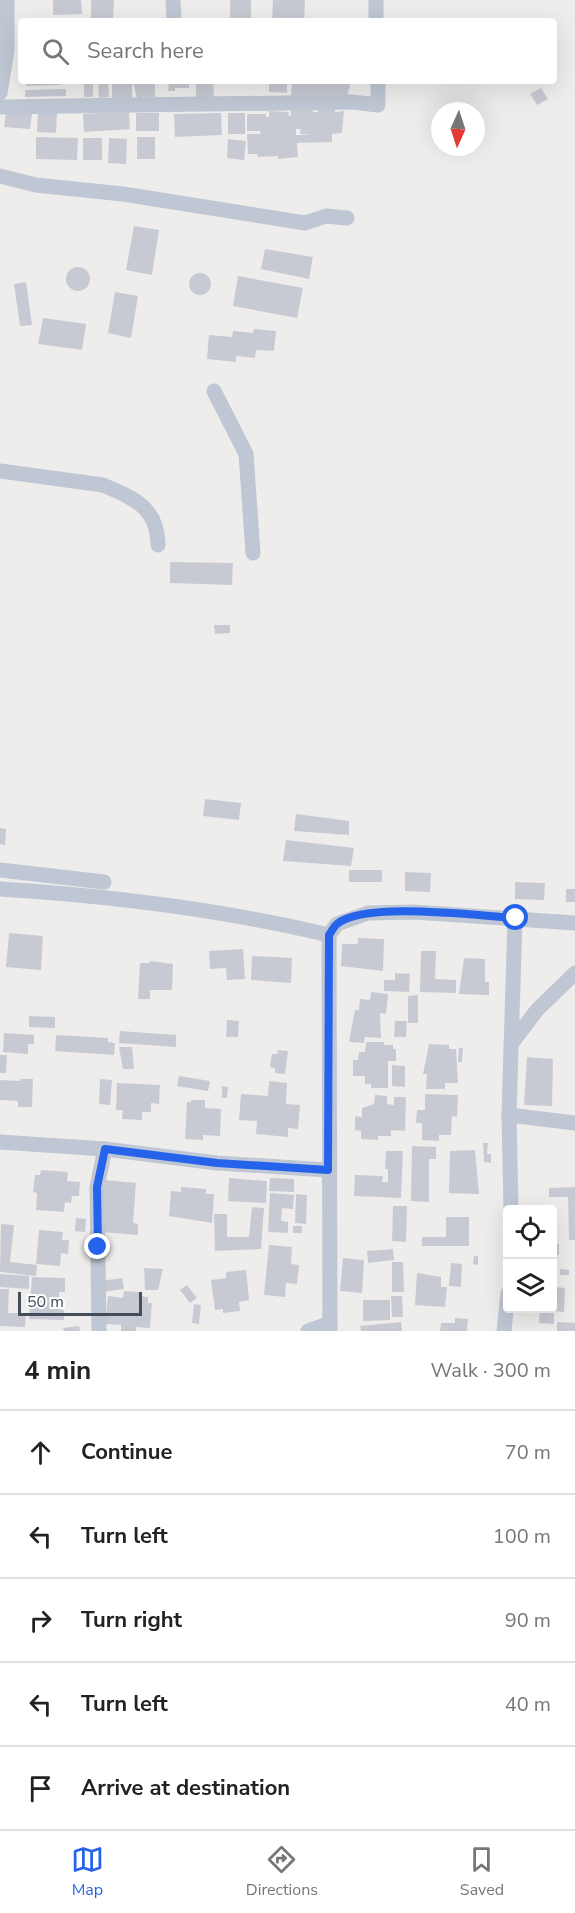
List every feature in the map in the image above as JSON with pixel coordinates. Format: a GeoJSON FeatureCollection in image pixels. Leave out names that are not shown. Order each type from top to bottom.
{"type":"FeatureCollection","features":[{"type":"Feature","properties":{"kind":"street"},"geometry":{"type":"LineString","coordinates":[[0,93],[9,50],[7,0]]}},
{"type":"Feature","properties":{"kind":"street"},"geometry":{"type":"LineString","coordinates":[[173,0],[174,18]]}},
{"type":"Feature","properties":{"kind":"street"},"geometry":{"type":"LineString","coordinates":[[376,0],[376,18]]}},
{"type":"Feature","properties":{"kind":"street"},"geometry":{"type":"LineString","coordinates":[[0,107],[352,102],[378,105],[378,84]]}},
{"type":"Feature","properties":{"kind":"street"},"geometry":{"type":"LineString","coordinates":[[0,176],[36,185],[123,194],[305,223],[326,216],[347,218]]}},
{"type":"Feature","properties":{"kind":"street"},"geometry":{"type":"LineString","coordinates":[[214,391],[246,454],[253,553]]}},
{"type":"Feature","properties":{"kind":"street"},"geometry":{"type":"LineString","coordinates":[[0,471],[104,485],[119,492],[147,509],[155,521],[158,545]]}},
{"type":"Feature","properties":{"kind":"street"},"geometry":{"type":"LineString","coordinates":[[0,870],[104,882]]}},
{"type":"Feature","properties":{"kind":"street"},"geometry":{"type":"LineString","coordinates":[[0,889],[103,896],[193,907],[264,919],[329,935]]}},
{"type":"Feature","properties":{"kind":"street"},"geometry":{"type":"LineString","coordinates":[[308,1331],[330,1327],[329,935],[337,924],[368,913],[414,912],[575,922]]}},
{"type":"Feature","properties":{"kind":"street"},"geometry":{"type":"LineString","coordinates":[[511,1205],[509,1115],[516,918]]}},
{"type":"Feature","properties":{"kind":"street"},"geometry":{"type":"LineString","coordinates":[[512,1043],[537,1010],[575,973]]}},
{"type":"Feature","properties":{"kind":"street"},"geometry":{"type":"LineString","coordinates":[[509,1115],[575,1123]]}},
{"type":"Feature","properties":{"kind":"street"},"geometry":{"type":"LineString","coordinates":[[0,1142],[105,1149],[217,1163],[328,1170]]}},
{"type":"Feature","properties":{"kind":"street"},"geometry":{"type":"LineString","coordinates":[[99,1331],[97,1187],[105,1149]]}},
{"type":"Feature","properties":{"kind":"street"},"geometry":{"type":"LineString","coordinates":[[504,1331],[505,1313]]}},
{"type":"Feature","properties":{"kind":"building"},"geometry":{"type":"Polygon","coordinates":[[[53,0],[81,0],[82,14],[53,15],[53,0]]]}},
{"type":"Feature","properties":{"kind":"building"},"geometry":{"type":"Polygon","coordinates":[[[91,0],[114,0],[113,18],[91,18],[91,0]]]}},
{"type":"Feature","properties":{"kind":"building"},"geometry":{"type":"Polygon","coordinates":[[[230,0],[251,0],[251,18],[230,18],[230,0]]]}},
{"type":"Feature","properties":{"kind":"building"},"geometry":{"type":"Polygon","coordinates":[[[273,0],[305,0],[304,18],[272,18],[273,0]]]}},
{"type":"Feature","properties":{"kind":"building"},"geometry":{"type":"Polygon","coordinates":[[[26,84],[60,84],[60,85],[26,86],[26,84]]]}},
{"type":"Feature","properties":{"kind":"building"},"geometry":{"type":"Polygon","coordinates":[[[84,84],[93,84],[93,97],[84,97],[84,84]]]}},
{"type":"Feature","properties":{"kind":"building"},"geometry":{"type":"Polygon","coordinates":[[[98,84],[108,84],[109,97],[99,98],[98,84]]]}},
{"type":"Feature","properties":{"kind":"building"},"geometry":{"type":"Polygon","coordinates":[[[112,84],[132,84],[132,98],[112,98],[112,84]]]}},
{"type":"Feature","properties":{"kind":"building"},"geometry":{"type":"Polygon","coordinates":[[[134,84],[155,84],[155,97],[137,98],[134,84]]]}},
{"type":"Feature","properties":{"kind":"building"},"geometry":{"type":"Polygon","coordinates":[[[169,84],[189,84],[189,88],[175,88],[175,91],[168,91],[169,84]]]}},
{"type":"Feature","properties":{"kind":"building"},"geometry":{"type":"Polygon","coordinates":[[[196,84],[213,84],[214,97],[196,98],[196,84]]]}},
{"type":"Feature","properties":{"kind":"building"},"geometry":{"type":"Polygon","coordinates":[[[269,84],[287,84],[287,93],[269,92],[269,84]]]}},
{"type":"Feature","properties":{"kind":"building"},"geometry":{"type":"Polygon","coordinates":[[[292,84],[350,84],[350,86],[346,100],[291,96],[292,84]]]}},
{"type":"Feature","properties":{"kind":"building"},"geometry":{"type":"Polygon","coordinates":[[[541,88],[548,99],[537,105],[530,94],[541,88]]]}},
{"type":"Feature","properties":{"kind":"building"},"geometry":{"type":"Polygon","coordinates":[[[66,89],[66,96],[25,97],[25,90],[66,89]]]}},
{"type":"Feature","properties":{"kind":"building"},"geometry":{"type":"Polygon","coordinates":[[[318,107],[335,107],[335,112],[344,111],[342,133],[332,134],[332,142],[297,143],[298,157],[278,159],[278,156],[257,157],[258,154],[248,154],[247,134],[261,134],[260,131],[247,131],[247,114],[266,114],[266,117],[269,117],[269,111],[289,112],[288,116],[291,115],[291,108],[313,108],[313,112],[318,112],[318,107]],[[296,129],[296,135],[312,135],[300,134],[301,129],[296,129]]]}},
{"type":"Feature","properties":{"kind":"building"},"geometry":{"type":"Polygon","coordinates":[[[38,111],[57,112],[56,133],[37,132],[38,111]]]}},
{"type":"Feature","properties":{"kind":"building"},"geometry":{"type":"Polygon","coordinates":[[[129,111],[130,129],[84,132],[83,114],[129,111]]]}},
{"type":"Feature","properties":{"kind":"building"},"geometry":{"type":"Polygon","coordinates":[[[6,112],[32,114],[30,129],[4,127],[6,112]]]}},
{"type":"Feature","properties":{"kind":"building"},"geometry":{"type":"Polygon","coordinates":[[[136,113],[159,113],[159,131],[136,131],[136,113]]]}},
{"type":"Feature","properties":{"kind":"building"},"geometry":{"type":"Polygon","coordinates":[[[221,113],[222,135],[175,137],[174,114],[221,113]]]}},
{"type":"Feature","properties":{"kind":"building"},"geometry":{"type":"Polygon","coordinates":[[[228,113],[245,113],[245,134],[228,134],[228,113]]]}},
{"type":"Feature","properties":{"kind":"building"},"geometry":{"type":"Polygon","coordinates":[[[36,137],[78,138],[77,160],[36,159],[36,137]]]}},
{"type":"Feature","properties":{"kind":"building"},"geometry":{"type":"Polygon","coordinates":[[[137,137],[155,137],[155,159],[137,159],[137,137]]]}},
{"type":"Feature","properties":{"kind":"building"},"geometry":{"type":"Polygon","coordinates":[[[83,138],[102,138],[102,160],[83,160],[83,138]]]}},
{"type":"Feature","properties":{"kind":"building"},"geometry":{"type":"Polygon","coordinates":[[[109,138],[127,139],[126,164],[108,163],[109,138]]]}},
{"type":"Feature","properties":{"kind":"building"},"geometry":{"type":"Polygon","coordinates":[[[228,139],[246,141],[244,160],[227,158],[228,139]]]}},
{"type":"Feature","properties":{"kind":"building"},"geometry":{"type":"Polygon","coordinates":[[[134,226],[159,230],[152,275],[126,270],[134,226]]]}},
{"type":"Feature","properties":{"kind":"building"},"geometry":{"type":"Polygon","coordinates":[[[265,249],[313,257],[309,279],[261,269],[265,249]]]}},
{"type":"Feature","properties":{"kind":"building"},"geometry":{"type":"Polygon","coordinates":[[[78,267],[86,271],[90,279],[86,287],[78,291],[70,287],[66,279],[70,271],[78,267]]]}},
{"type":"Feature","properties":{"kind":"building"},"geometry":{"type":"Polygon","coordinates":[[[200,273],[208,276],[211,284],[208,292],[200,295],[192,292],[189,284],[192,276],[200,273]]]}},
{"type":"Feature","properties":{"kind":"building"},"geometry":{"type":"Polygon","coordinates":[[[238,276],[303,288],[297,318],[233,306],[238,276]]]}},
{"type":"Feature","properties":{"kind":"building"},"geometry":{"type":"Polygon","coordinates":[[[26,282],[32,325],[20,326],[14,284],[26,282]]]}},
{"type":"Feature","properties":{"kind":"building"},"geometry":{"type":"Polygon","coordinates":[[[115,292],[138,296],[131,338],[108,333],[115,292]]]}},
{"type":"Feature","properties":{"kind":"building"},"geometry":{"type":"Polygon","coordinates":[[[43,318],[86,324],[82,350],[38,344],[43,318]]]}},
{"type":"Feature","properties":{"kind":"building"},"geometry":{"type":"Polygon","coordinates":[[[254,329],[276,331],[274,351],[256,350],[255,358],[236,356],[236,362],[207,359],[209,335],[232,337],[233,331],[253,333],[254,329]]]}},
{"type":"Feature","properties":{"kind":"building"},"geometry":{"type":"Polygon","coordinates":[[[170,562],[233,563],[232,585],[170,583],[170,562]]]}},
{"type":"Feature","properties":{"kind":"building"},"geometry":{"type":"Polygon","coordinates":[[[214,625],[230,625],[230,633],[215,634],[214,625]]]}},
{"type":"Feature","properties":{"kind":"building"},"geometry":{"type":"Polygon","coordinates":[[[205,799],[241,803],[239,820],[203,816],[205,799]]]}},
{"type":"Feature","properties":{"kind":"building"},"geometry":{"type":"Polygon","coordinates":[[[296,814],[349,821],[349,835],[294,831],[296,814]]]}},
{"type":"Feature","properties":{"kind":"building"},"geometry":{"type":"Polygon","coordinates":[[[0,828],[6,829],[5,845],[0,844],[0,828]]]}},
{"type":"Feature","properties":{"kind":"building"},"geometry":{"type":"Polygon","coordinates":[[[286,840],[354,848],[351,866],[283,861],[286,840]]]}},
{"type":"Feature","properties":{"kind":"building"},"geometry":{"type":"Polygon","coordinates":[[[349,870],[382,870],[382,882],[349,882],[349,870]]]}},
{"type":"Feature","properties":{"kind":"building"},"geometry":{"type":"Polygon","coordinates":[[[405,872],[431,873],[430,892],[405,891],[405,872]]]}},
{"type":"Feature","properties":{"kind":"building"},"geometry":{"type":"Polygon","coordinates":[[[515,882],[545,883],[544,900],[515,899],[515,882]]]}},
{"type":"Feature","properties":{"kind":"building"},"geometry":{"type":"Polygon","coordinates":[[[566,889],[575,889],[575,902],[566,902],[566,889]]]}},
{"type":"Feature","properties":{"kind":"building"},"geometry":{"type":"Polygon","coordinates":[[[9,933],[43,936],[41,970],[6,967],[9,933]]]}},
{"type":"Feature","properties":{"kind":"building"},"geometry":{"type":"Polygon","coordinates":[[[358,938],[384,939],[383,971],[341,966],[342,944],[358,944],[358,938]]]}},
{"type":"Feature","properties":{"kind":"building"},"geometry":{"type":"Polygon","coordinates":[[[243,949],[245,979],[227,980],[226,968],[210,969],[209,951],[243,949]]]}},
{"type":"Feature","properties":{"kind":"building"},"geometry":{"type":"Polygon","coordinates":[[[421,951],[436,951],[435,979],[456,980],[456,993],[420,992],[421,951]]]}},
{"type":"Feature","properties":{"kind":"building"},"geometry":{"type":"Polygon","coordinates":[[[252,956],[292,958],[291,983],[251,980],[252,956]]]}},
{"type":"Feature","properties":{"kind":"building"},"geometry":{"type":"Polygon","coordinates":[[[464,958],[485,959],[485,982],[489,982],[489,995],[459,994],[464,958]]]}},
{"type":"Feature","properties":{"kind":"building"},"geometry":{"type":"Polygon","coordinates":[[[150,961],[173,964],[172,990],[150,990],[150,999],[138,999],[140,963],[150,963],[150,961]]]}},
{"type":"Feature","properties":{"kind":"building"},"geometry":{"type":"Polygon","coordinates":[[[395,973],[410,974],[409,992],[384,991],[384,980],[395,980],[395,973]]]}},
{"type":"Feature","properties":{"kind":"building"},"geometry":{"type":"Polygon","coordinates":[[[371,992],[388,994],[386,1014],[380,1013],[381,1038],[365,1037],[364,1043],[349,1042],[355,1010],[359,1010],[360,999],[370,1000],[371,992]]]}},
{"type":"Feature","properties":{"kind":"building"},"geometry":{"type":"Polygon","coordinates":[[[418,995],[418,1023],[408,1023],[408,996],[418,995]]]}},
{"type":"Feature","properties":{"kind":"building"},"geometry":{"type":"Polygon","coordinates":[[[29,1016],[55,1017],[55,1028],[29,1027],[29,1016]]]}},
{"type":"Feature","properties":{"kind":"building"},"geometry":{"type":"Polygon","coordinates":[[[227,1020],[239,1021],[238,1037],[226,1037],[227,1020]]]}},
{"type":"Feature","properties":{"kind":"building"},"geometry":{"type":"Polygon","coordinates":[[[395,1021],[407,1021],[406,1037],[394,1037],[395,1021]]]}},
{"type":"Feature","properties":{"kind":"building"},"geometry":{"type":"Polygon","coordinates":[[[120,1031],[176,1035],[176,1047],[119,1043],[120,1031]]]}},
{"type":"Feature","properties":{"kind":"building"},"geometry":{"type":"Polygon","coordinates":[[[4,1033],[34,1035],[34,1044],[28,1044],[28,1054],[3,1052],[4,1033]]]}},
{"type":"Feature","properties":{"kind":"building"},"geometry":{"type":"Polygon","coordinates":[[[56,1035],[108,1038],[108,1042],[115,1043],[114,1055],[55,1051],[56,1035]]]}},
{"type":"Feature","properties":{"kind":"building"},"geometry":{"type":"Polygon","coordinates":[[[366,1042],[384,1042],[384,1045],[393,1045],[393,1049],[396,1049],[396,1061],[388,1061],[388,1088],[371,1088],[371,1084],[365,1084],[365,1076],[353,1076],[353,1060],[358,1060],[359,1052],[365,1052],[366,1042]]]}},
{"type":"Feature","properties":{"kind":"building"},"geometry":{"type":"Polygon","coordinates":[[[429,1044],[449,1045],[449,1049],[456,1049],[458,1083],[445,1083],[445,1089],[426,1089],[427,1074],[423,1074],[429,1044]]]}},
{"type":"Feature","properties":{"kind":"building"},"geometry":{"type":"Polygon","coordinates":[[[119,1047],[132,1047],[134,1069],[123,1069],[119,1047]]]}},
{"type":"Feature","properties":{"kind":"building"},"geometry":{"type":"Polygon","coordinates":[[[459,1048],[463,1048],[462,1062],[458,1062],[459,1048]]]}},
{"type":"Feature","properties":{"kind":"building"},"geometry":{"type":"Polygon","coordinates":[[[278,1050],[288,1051],[285,1074],[275,1073],[275,1068],[270,1067],[272,1054],[277,1054],[278,1050]]]}},
{"type":"Feature","properties":{"kind":"building"},"geometry":{"type":"Polygon","coordinates":[[[0,1055],[7,1055],[6,1073],[0,1073],[0,1055]]]}},
{"type":"Feature","properties":{"kind":"building"},"geometry":{"type":"Polygon","coordinates":[[[527,1057],[553,1059],[552,1106],[524,1105],[527,1057]]]}},
{"type":"Feature","properties":{"kind":"building"},"geometry":{"type":"Polygon","coordinates":[[[392,1065],[405,1066],[405,1087],[392,1086],[392,1065]]]}},
{"type":"Feature","properties":{"kind":"building"},"geometry":{"type":"Polygon","coordinates":[[[179,1076],[210,1081],[208,1091],[177,1086],[179,1076]]]}},
{"type":"Feature","properties":{"kind":"building"},"geometry":{"type":"Polygon","coordinates":[[[21,1079],[33,1079],[32,1107],[18,1107],[18,1101],[0,1100],[0,1080],[20,1081],[21,1079]]]}},
{"type":"Feature","properties":{"kind":"building"},"geometry":{"type":"Polygon","coordinates":[[[100,1079],[112,1080],[110,1105],[99,1104],[100,1079]]]}},
{"type":"Feature","properties":{"kind":"building"},"geometry":{"type":"Polygon","coordinates":[[[269,1081],[287,1083],[286,1104],[300,1105],[298,1129],[288,1128],[288,1137],[256,1134],[257,1121],[239,1120],[241,1094],[268,1096],[269,1081]]]}},
{"type":"Feature","properties":{"kind":"building"},"geometry":{"type":"Polygon","coordinates":[[[117,1083],[160,1085],[159,1104],[151,1103],[151,1112],[142,1112],[142,1120],[122,1119],[123,1110],[116,1110],[117,1083]]]}},
{"type":"Feature","properties":{"kind":"building"},"geometry":{"type":"Polygon","coordinates":[[[222,1086],[228,1087],[227,1098],[222,1098],[222,1086]]]}},
{"type":"Feature","properties":{"kind":"building"},"geometry":{"type":"Polygon","coordinates":[[[425,1094],[458,1095],[457,1117],[452,1116],[451,1135],[439,1135],[439,1141],[422,1140],[422,1123],[416,1123],[417,1110],[425,1110],[425,1094]]]}},
{"type":"Feature","properties":{"kind":"building"},"geometry":{"type":"Polygon","coordinates":[[[375,1095],[387,1096],[387,1104],[394,1105],[394,1097],[406,1097],[405,1131],[391,1130],[391,1136],[378,1136],[378,1140],[361,1139],[361,1131],[355,1130],[355,1116],[362,1117],[362,1108],[374,1104],[375,1095]]]}},
{"type":"Feature","properties":{"kind":"building"},"geometry":{"type":"Polygon","coordinates":[[[205,1100],[205,1108],[221,1109],[220,1136],[203,1135],[203,1140],[185,1139],[187,1102],[205,1100]]]}},
{"type":"Feature","properties":{"kind":"building"},"geometry":{"type":"Polygon","coordinates":[[[483,1143],[488,1143],[487,1154],[491,1154],[491,1163],[484,1162],[483,1143]]]}},
{"type":"Feature","properties":{"kind":"building"},"geometry":{"type":"Polygon","coordinates":[[[412,1146],[436,1147],[436,1159],[429,1159],[429,1202],[411,1201],[412,1146]]]}},
{"type":"Feature","properties":{"kind":"building"},"geometry":{"type":"Polygon","coordinates":[[[475,1150],[479,1194],[449,1193],[450,1151],[475,1150]]]}},
{"type":"Feature","properties":{"kind":"building"},"geometry":{"type":"Polygon","coordinates":[[[386,1151],[403,1151],[401,1198],[354,1196],[355,1175],[383,1176],[382,1182],[388,1182],[388,1169],[385,1169],[386,1151]]]}},
{"type":"Feature","properties":{"kind":"building"},"geometry":{"type":"Polygon","coordinates":[[[41,1170],[68,1172],[67,1181],[80,1182],[79,1196],[72,1196],[71,1203],[65,1202],[64,1212],[36,1210],[37,1193],[33,1192],[35,1175],[40,1175],[41,1170]]]}},
{"type":"Feature","properties":{"kind":"building"},"geometry":{"type":"Polygon","coordinates":[[[229,1178],[267,1181],[266,1203],[228,1201],[229,1178]]]}},
{"type":"Feature","properties":{"kind":"building"},"geometry":{"type":"Polygon","coordinates":[[[270,1178],[294,1179],[294,1192],[269,1191],[270,1178]]]}},
{"type":"Feature","properties":{"kind":"building"},"geometry":{"type":"Polygon","coordinates":[[[105,1180],[136,1183],[133,1223],[138,1224],[138,1235],[101,1232],[105,1180]]]}},
{"type":"Feature","properties":{"kind":"building"},"geometry":{"type":"Polygon","coordinates":[[[181,1187],[206,1189],[206,1194],[214,1194],[212,1223],[169,1216],[171,1191],[181,1192],[181,1187]]]}},
{"type":"Feature","properties":{"kind":"building"},"geometry":{"type":"Polygon","coordinates":[[[575,1187],[575,1240],[569,1240],[568,1197],[549,1197],[549,1188],[575,1187]]]}},
{"type":"Feature","properties":{"kind":"building"},"geometry":{"type":"Polygon","coordinates":[[[270,1193],[294,1195],[293,1209],[282,1208],[281,1221],[288,1222],[288,1233],[268,1232],[270,1193]]]}},
{"type":"Feature","properties":{"kind":"building"},"geometry":{"type":"Polygon","coordinates":[[[296,1194],[307,1195],[306,1224],[295,1223],[296,1194]]]}},
{"type":"Feature","properties":{"kind":"building"},"geometry":{"type":"Polygon","coordinates":[[[393,1206],[407,1206],[406,1242],[392,1241],[393,1206]]]}},
{"type":"Feature","properties":{"kind":"building"},"geometry":{"type":"Polygon","coordinates":[[[252,1207],[264,1208],[261,1249],[215,1251],[214,1214],[227,1214],[227,1237],[249,1237],[252,1207]]]}},
{"type":"Feature","properties":{"kind":"building"},"geometry":{"type":"Polygon","coordinates":[[[446,1217],[469,1217],[469,1246],[422,1246],[422,1237],[446,1237],[446,1217]]]}},
{"type":"Feature","properties":{"kind":"building"},"geometry":{"type":"Polygon","coordinates":[[[76,1218],[86,1219],[85,1232],[75,1231],[76,1218]]]}},
{"type":"Feature","properties":{"kind":"building"},"geometry":{"type":"Polygon","coordinates":[[[1,1224],[14,1225],[10,1262],[37,1265],[36,1276],[0,1272],[1,1224]]]}},
{"type":"Feature","properties":{"kind":"building"},"geometry":{"type":"Polygon","coordinates":[[[293,1226],[302,1226],[302,1233],[293,1233],[293,1226]]]}},
{"type":"Feature","properties":{"kind":"building"},"geometry":{"type":"Polygon","coordinates":[[[39,1230],[63,1232],[62,1240],[69,1240],[68,1254],[61,1253],[60,1266],[36,1264],[39,1230]]]}},
{"type":"Feature","properties":{"kind":"building"},"geometry":{"type":"Polygon","coordinates":[[[269,1245],[292,1247],[291,1264],[299,1265],[297,1284],[286,1283],[285,1297],[264,1295],[269,1245]]]}},
{"type":"Feature","properties":{"kind":"building"},"geometry":{"type":"Polygon","coordinates":[[[393,1249],[394,1260],[368,1263],[367,1251],[393,1249]]]}},
{"type":"Feature","properties":{"kind":"building"},"geometry":{"type":"Polygon","coordinates":[[[474,1256],[478,1256],[478,1265],[473,1264],[474,1256]]]}},
{"type":"Feature","properties":{"kind":"building"},"geometry":{"type":"Polygon","coordinates":[[[343,1258],[364,1260],[362,1293],[340,1291],[343,1258]]]}},
{"type":"Feature","properties":{"kind":"building"},"geometry":{"type":"Polygon","coordinates":[[[392,1262],[403,1262],[404,1292],[392,1292],[392,1262]]]}},
{"type":"Feature","properties":{"kind":"building"},"geometry":{"type":"Polygon","coordinates":[[[451,1263],[462,1264],[461,1287],[449,1286],[451,1263]]]}},
{"type":"Feature","properties":{"kind":"building"},"geometry":{"type":"Polygon","coordinates":[[[144,1268],[163,1269],[158,1290],[145,1290],[144,1268]]]}},
{"type":"Feature","properties":{"kind":"building"},"geometry":{"type":"Polygon","coordinates":[[[560,1269],[569,1270],[569,1275],[560,1275],[560,1269]]]}},
{"type":"Feature","properties":{"kind":"building"},"geometry":{"type":"Polygon","coordinates":[[[246,1270],[249,1300],[239,1302],[240,1311],[223,1313],[223,1309],[215,1310],[211,1280],[226,1278],[226,1272],[246,1270]]]}},
{"type":"Feature","properties":{"kind":"building"},"geometry":{"type":"Polygon","coordinates":[[[417,1273],[441,1277],[441,1287],[447,1287],[445,1307],[415,1305],[417,1273]]]}},
{"type":"Feature","properties":{"kind":"building"},"geometry":{"type":"Polygon","coordinates":[[[0,1274],[29,1276],[29,1289],[0,1287],[0,1274]]]}},
{"type":"Feature","properties":{"kind":"building"},"geometry":{"type":"Polygon","coordinates":[[[32,1277],[65,1278],[65,1292],[59,1292],[59,1309],[64,1310],[64,1320],[29,1319],[32,1277]]]}},
{"type":"Feature","properties":{"kind":"building"},"geometry":{"type":"Polygon","coordinates":[[[122,1278],[124,1289],[102,1292],[100,1281],[122,1278]]]}},
{"type":"Feature","properties":{"kind":"building"},"geometry":{"type":"Polygon","coordinates":[[[187,1285],[197,1298],[190,1303],[180,1290],[187,1285]]]}},
{"type":"Feature","properties":{"kind":"building"},"geometry":{"type":"Polygon","coordinates":[[[557,1287],[565,1288],[564,1312],[557,1311],[557,1287]]]}},
{"type":"Feature","properties":{"kind":"building"},"geometry":{"type":"Polygon","coordinates":[[[0,1289],[9,1289],[8,1313],[26,1313],[25,1327],[0,1326],[0,1289]]]}},
{"type":"Feature","properties":{"kind":"building"},"geometry":{"type":"Polygon","coordinates":[[[124,1291],[139,1292],[139,1296],[148,1297],[148,1303],[152,1303],[150,1328],[136,1327],[136,1331],[121,1331],[121,1325],[105,1324],[108,1296],[123,1298],[124,1291]]]}},
{"type":"Feature","properties":{"kind":"building"},"geometry":{"type":"Polygon","coordinates":[[[391,1296],[402,1296],[403,1317],[392,1317],[391,1296]]]}},
{"type":"Feature","properties":{"kind":"building"},"geometry":{"type":"Polygon","coordinates":[[[363,1300],[390,1300],[390,1320],[363,1321],[363,1300]]]}},
{"type":"Feature","properties":{"kind":"building"},"geometry":{"type":"Polygon","coordinates":[[[194,1304],[201,1305],[199,1324],[192,1323],[194,1304]]]}},
{"type":"Feature","properties":{"kind":"building"},"geometry":{"type":"Polygon","coordinates":[[[540,1313],[554,1313],[554,1324],[539,1323],[540,1313]]]}},
{"type":"Feature","properties":{"kind":"building"},"geometry":{"type":"Polygon","coordinates":[[[455,1318],[468,1319],[467,1331],[440,1331],[441,1323],[455,1323],[455,1318]]]}},
{"type":"Feature","properties":{"kind":"building"},"geometry":{"type":"Polygon","coordinates":[[[401,1322],[402,1331],[361,1331],[360,1326],[401,1322]]]}},
{"type":"Feature","properties":{"kind":"building"},"geometry":{"type":"Polygon","coordinates":[[[557,1322],[575,1323],[575,1331],[557,1331],[557,1322]]]}},
{"type":"Feature","properties":{"kind":"building"},"geometry":{"type":"Polygon","coordinates":[[[79,1326],[80,1331],[64,1331],[63,1328],[79,1326]]]}},
{"type":"Feature","properties":{"kind":"route"},"geometry":{"type":"LineString","coordinates":[[98,1247],[97,1187],[105,1149],[217,1163],[328,1170],[329,935],[337,924],[348,918],[368,913],[414,912],[516,918]]}}]}
